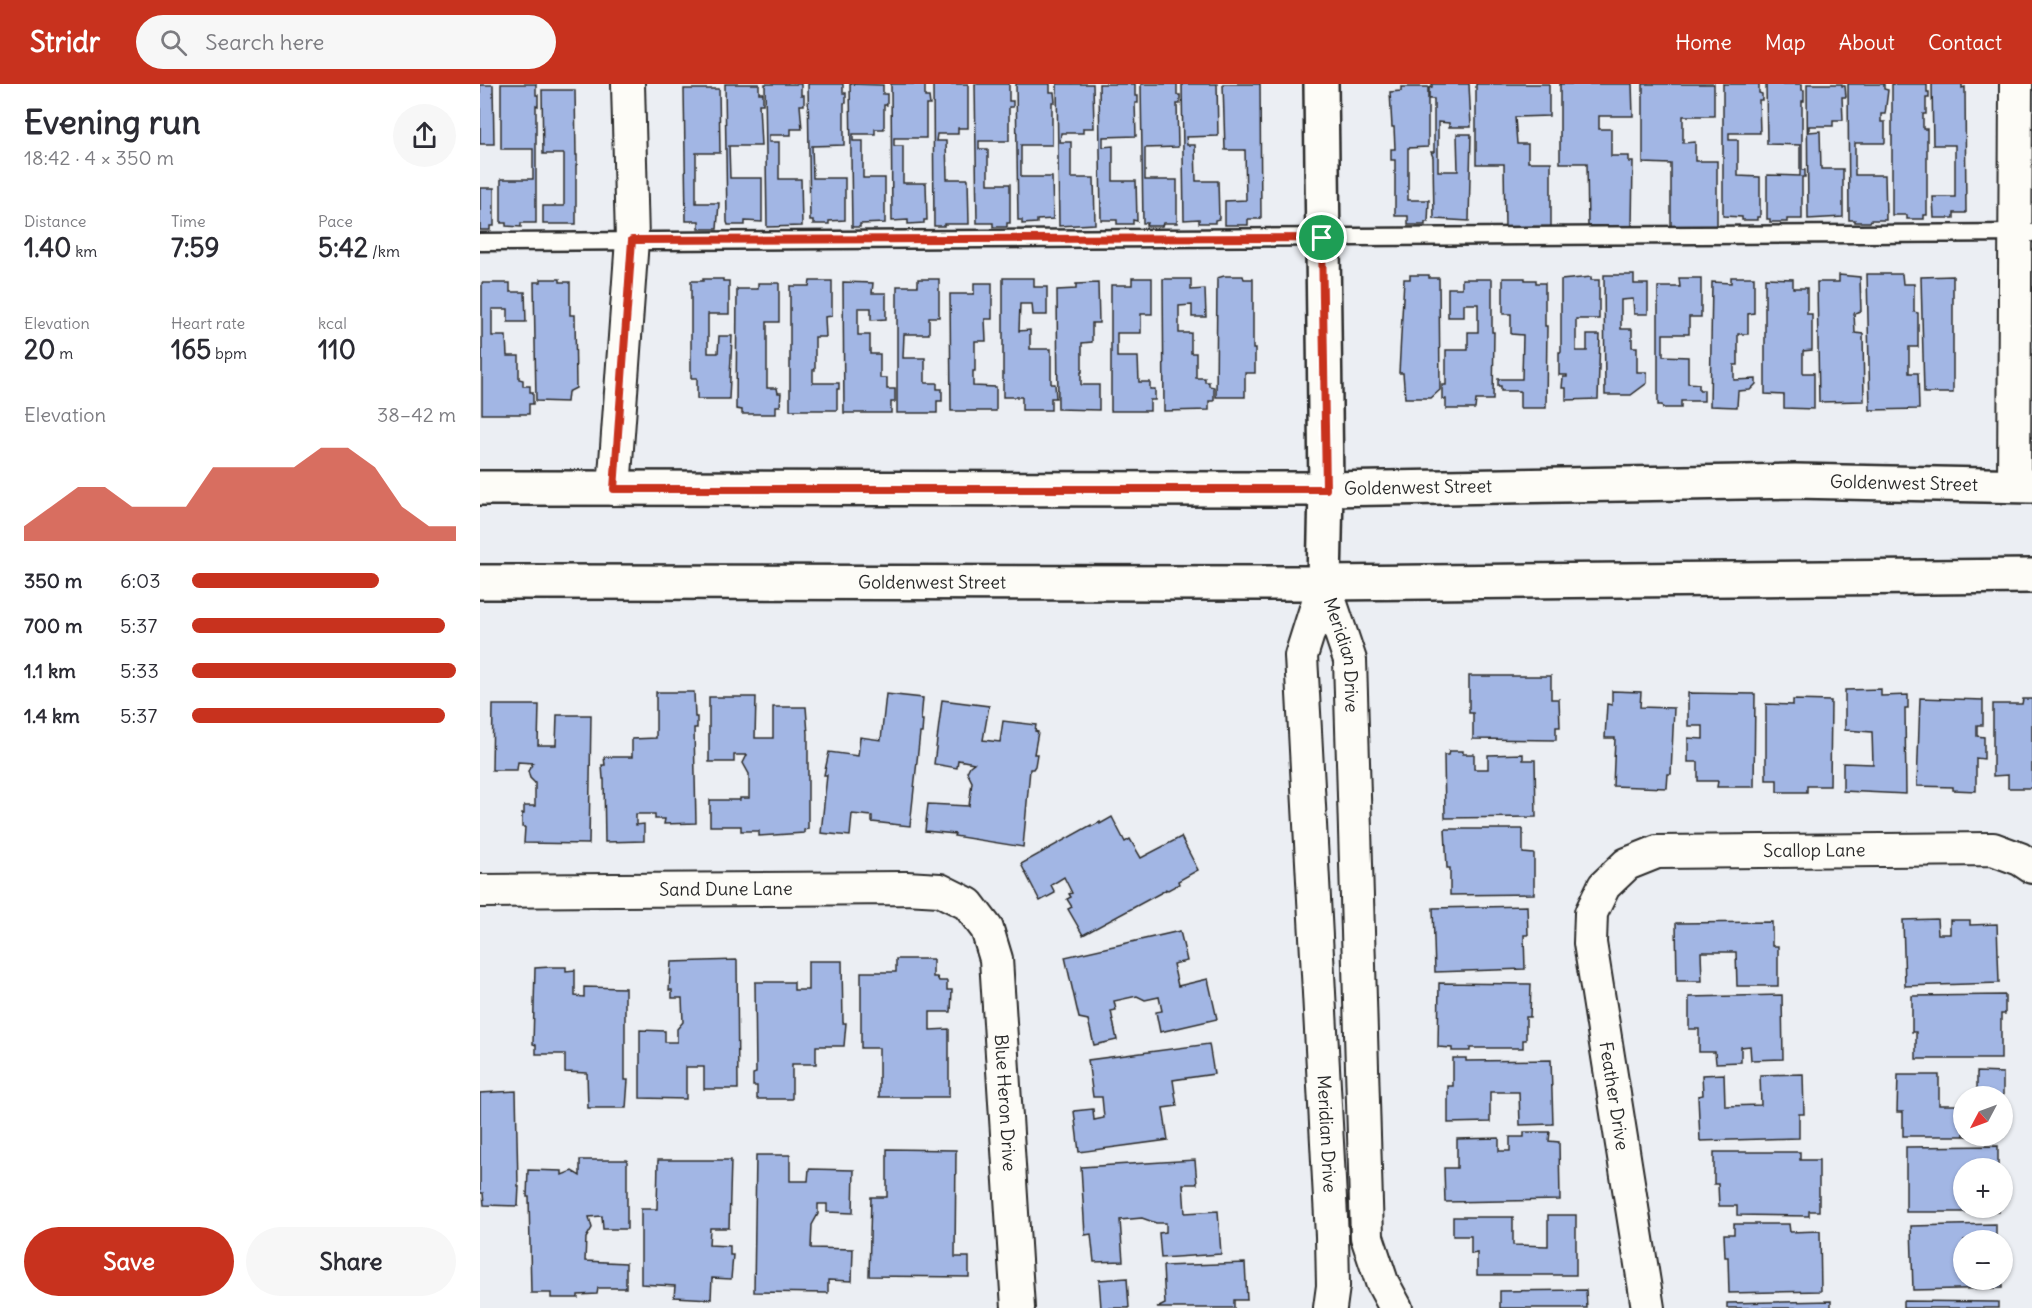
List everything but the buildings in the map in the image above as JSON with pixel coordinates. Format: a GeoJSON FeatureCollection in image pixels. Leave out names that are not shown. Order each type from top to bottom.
{"type":"FeatureCollection","features":[{"type":"Feature","properties":{"kind":"main road"},"geometry":{"type":"LineString","coordinates":[[1321,84],[1326,489],[1324,583]]}},
{"type":"Feature","properties":{"kind":"main road","name":"Goldenwest Street"},"geometry":{"type":"LineString","coordinates":[[480,488],[1326,489],[1795,481],[2023,486]]}},
{"type":"Feature","properties":{"kind":"main road","name":"Goldenwest Street"},"geometry":{"type":"LineString","coordinates":[[480,582],[1324,583],[2032,576]]}},
{"type":"Feature","properties":{"kind":"street"},"geometry":{"type":"LineString","coordinates":[[614,489],[632,240],[628,84]]}},
{"type":"Feature","properties":{"kind":"street"},"geometry":{"type":"LineString","coordinates":[[2016,84],[2024,233],[2023,486]]}},
{"type":"Feature","properties":{"kind":"street","name":"Meridian Drive"},"geometry":{"type":"LineString","coordinates":[[1324,583],[1301,656],[1332,1236],[1333,1286],[1330,1308]]}},
{"type":"Feature","properties":{"kind":"street","name":"Meridian Drive"},"geometry":{"type":"LineString","coordinates":[[1324,583],[1350,660],[1367,1237],[1382,1282],[1396,1308]]}},
{"type":"Feature","properties":{"kind":"street","name":"Scallop Lane"},"geometry":{"type":"LineString","coordinates":[[1604,886],[1627,864],[1658,852],[1993,849],[2020,859],[2032,867]]}},
{"type":"Feature","properties":{"kind":"street","name":"Feather Drive"},"geometry":{"type":"LineString","coordinates":[[1604,886],[1591,913],[1590,943],[1648,1308]]}},
{"type":"Feature","properties":{"kind":"street","name":"Sand Dune Lane"},"geometry":{"type":"LineString","coordinates":[[480,891],[906,888],[940,890],[968,904]]}},
{"type":"Feature","properties":{"kind":"street","name":"Blue Heron Drive"},"geometry":{"type":"LineString","coordinates":[[968,904],[987,929],[996,959],[1018,1308]]}},
{"type":"Feature","properties":{"kind":"lane"},"geometry":{"type":"LineString","coordinates":[[480,242],[2024,233]]}},
{"type":"Feature","properties":{"kind":"route"},"geometry":{"type":"LineString","coordinates":[[1322,238],[1326,489],[614,489],[632,240],[1322,238]]}}]}
